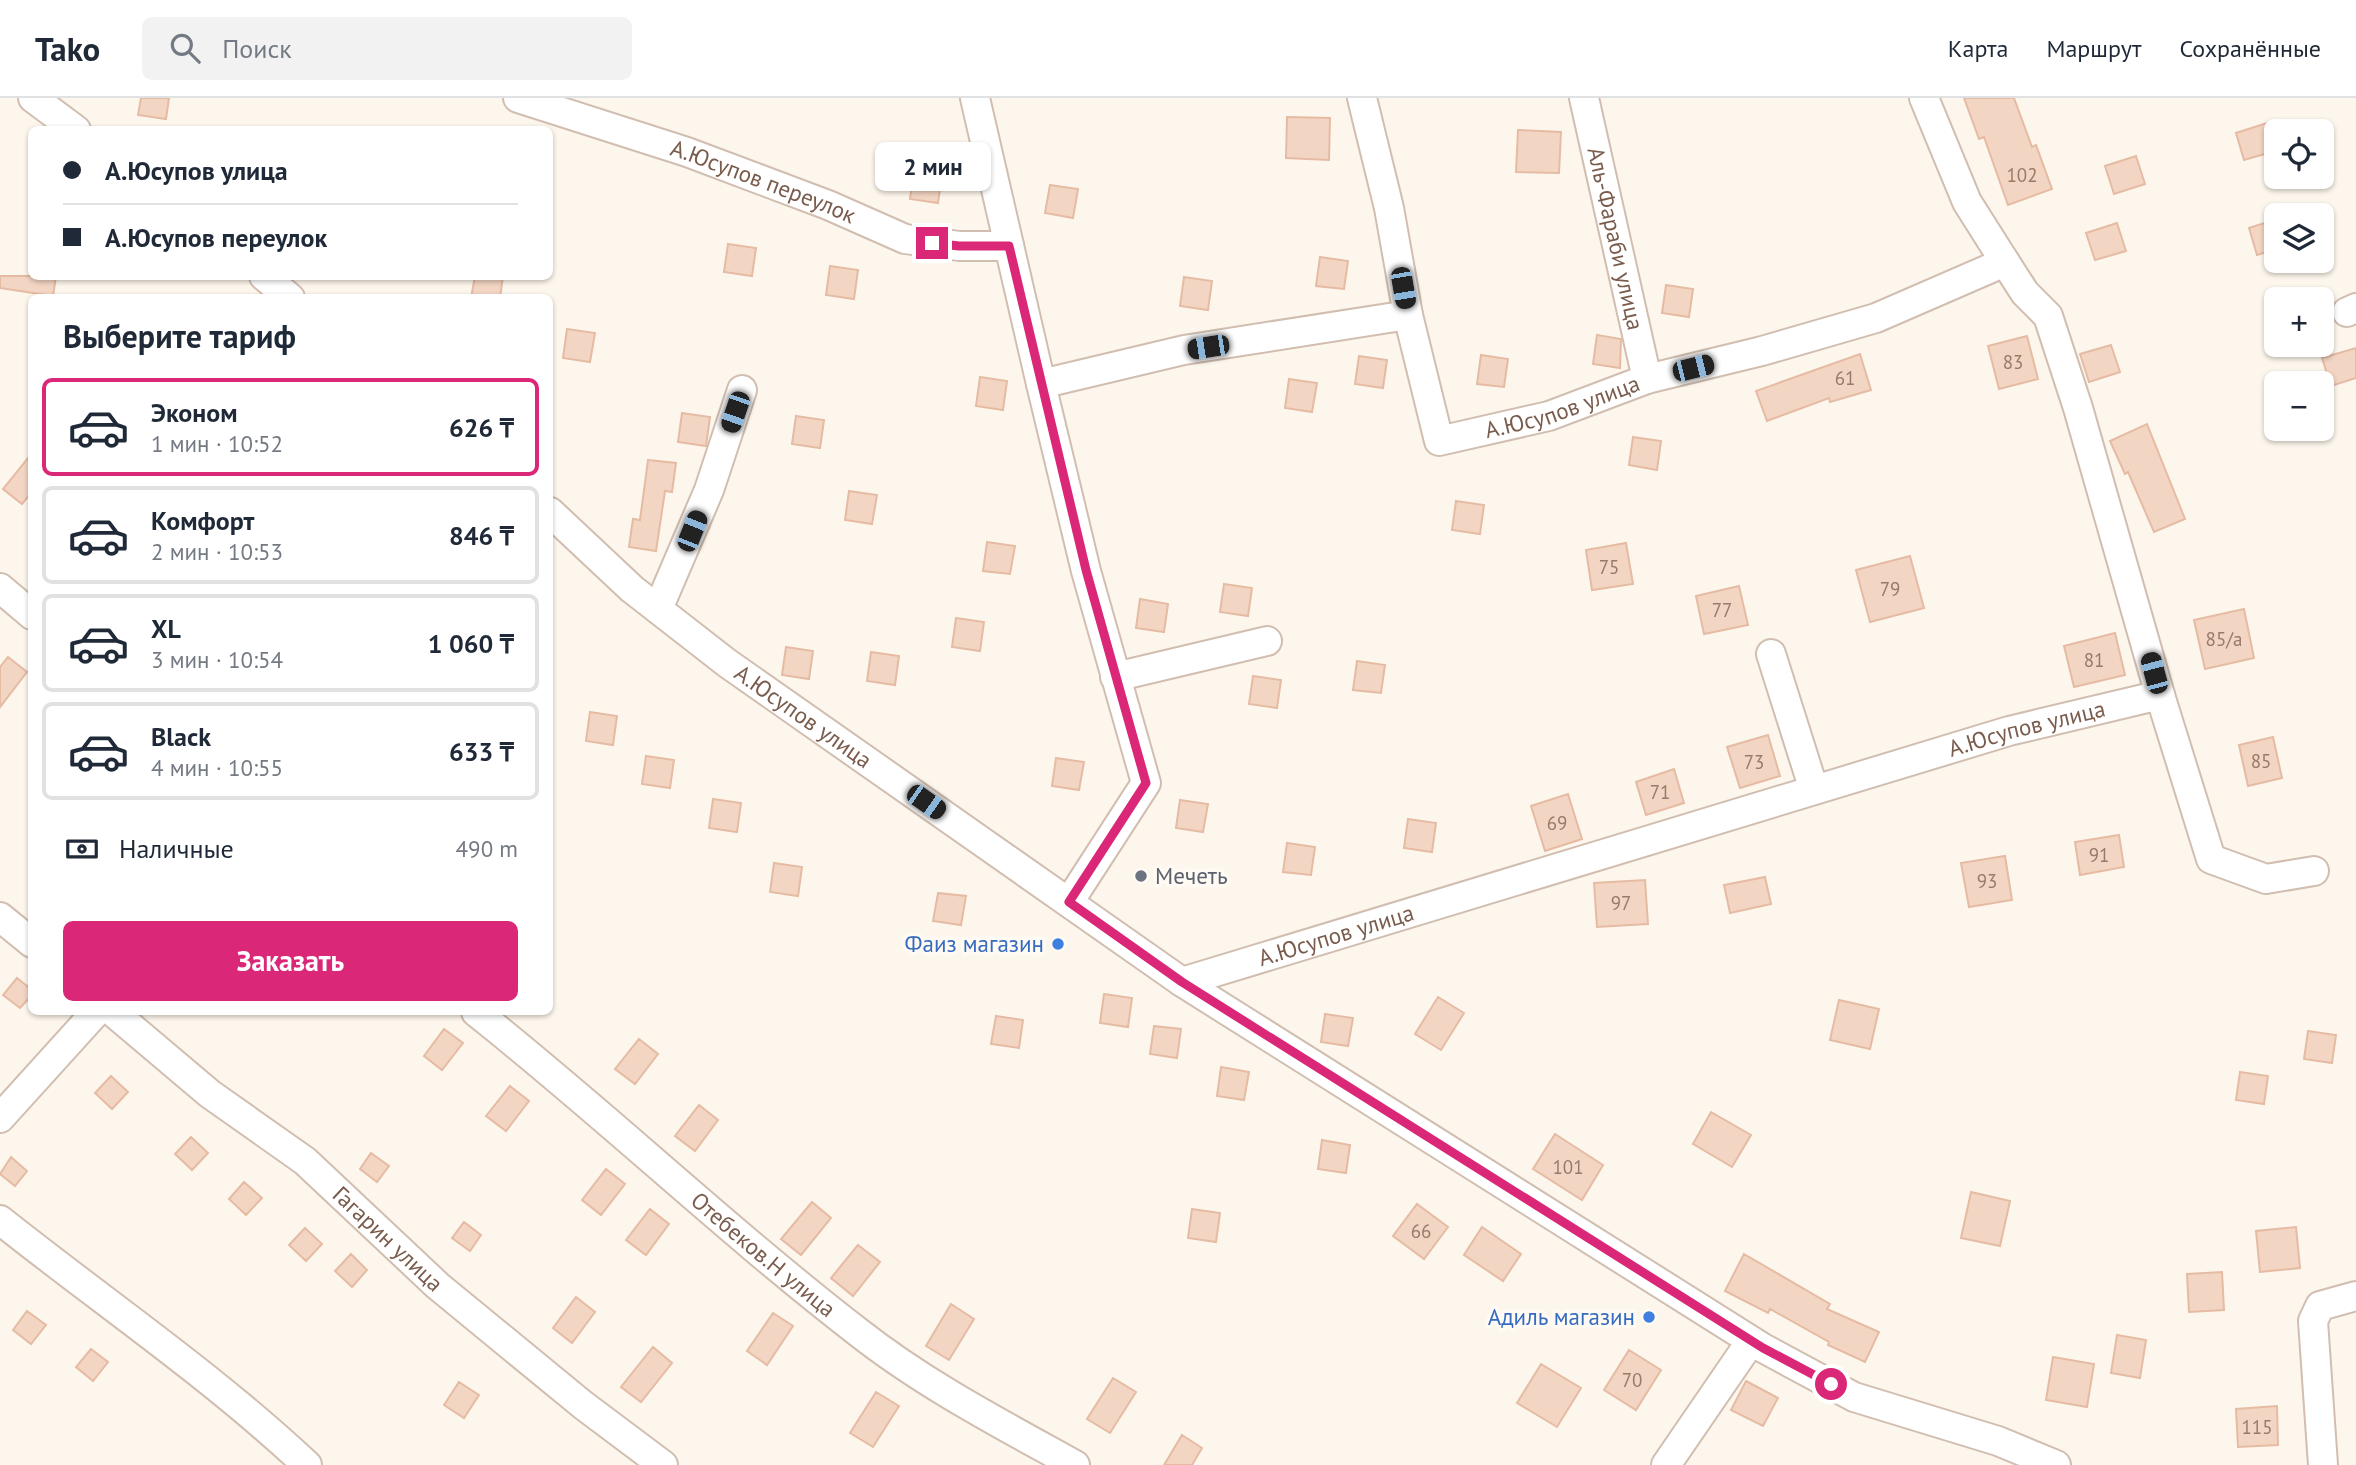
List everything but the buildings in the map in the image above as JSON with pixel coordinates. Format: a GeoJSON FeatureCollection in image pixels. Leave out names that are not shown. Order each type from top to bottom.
{"type":"FeatureCollection","features":[{"type":"Feature","properties":{"kind":"street"},"geometry":{"type":"LineString","coordinates":[[33,98],[71,126]]}},
{"type":"Feature","properties":{"kind":"street","name":"А.Юсупов переулок"},"geometry":{"type":"LineString","coordinates":[[518,98],[687,152],[828,205],[905,239],[959,246],[1009,246]]}},
{"type":"Feature","properties":{"kind":"street"},"geometry":{"type":"LineString","coordinates":[[975,98],[1041,384],[1115,677],[1146,783],[1069,902]]}},
{"type":"Feature","properties":{"kind":"street"},"geometry":{"type":"LineString","coordinates":[[1041,384],[1184,350],[1408,315],[1389,208],[1362,98]]}},
{"type":"Feature","properties":{"kind":"street","name":"Аль-Фараби улица"},"geometry":{"type":"LineString","coordinates":[[1584,98],[1647,379]]}},
{"type":"Feature","properties":{"kind":"street"},"geometry":{"type":"LineString","coordinates":[[1924,98],[1967,202],[2025,293],[2048,316],[2078,408],[2160,695],[2211,859],[2266,879],[2314,870]]}},
{"type":"Feature","properties":{"kind":"street","name":"А.Юсупов улица"},"geometry":{"type":"LineString","coordinates":[[1408,315],[1439,442],[1549,416],[1647,379],[1762,351],[1876,318],[2005,262]]}},
{"type":"Feature","properties":{"kind":"street"},"geometry":{"type":"LineString","coordinates":[[269,280],[285,294]]}},
{"type":"Feature","properties":{"kind":"street"},"geometry":{"type":"LineString","coordinates":[[658,609],[709,490],[742,390]]}},
{"type":"Feature","properties":{"kind":"street","name":"А.Юсупов улица"},"geometry":{"type":"LineString","coordinates":[[553,519],[658,609],[727,663],[1182,982],[1751,1341],[1854,1396],[1998,1441],[2056,1465]]}},
{"type":"Feature","properties":{"kind":"street"},"geometry":{"type":"LineString","coordinates":[[0,588],[28,612]]}},
{"type":"Feature","properties":{"kind":"street"},"geometry":{"type":"LineString","coordinates":[[1115,677],[1267,641]]}},
{"type":"Feature","properties":{"kind":"street"},"geometry":{"type":"LineString","coordinates":[[1771,654],[1814,790]]}},
{"type":"Feature","properties":{"kind":"street","name":"А.Юсупов улица"},"geometry":{"type":"LineString","coordinates":[[1182,982],[2009,731],[2160,695]]}},
{"type":"Feature","properties":{"kind":"street"},"geometry":{"type":"LineString","coordinates":[[0,917],[28,940]]}},
{"type":"Feature","properties":{"kind":"street"},"geometry":{"type":"LineString","coordinates":[[0,1118],[93,1015]]}},
{"type":"Feature","properties":{"kind":"street","name":"Гагарин улица"},"geometry":{"type":"LineString","coordinates":[[117,1015],[210,1094],[305,1161],[438,1286],[583,1405],[663,1465]]}},
{"type":"Feature","properties":{"kind":"street","name":"Отебеков.Н улица"},"geometry":{"type":"LineString","coordinates":[[480,1015],[532,1057],[710,1213],[860,1334],[989,1417],[1075,1465]]}},
{"type":"Feature","properties":{"kind":"street"},"geometry":{"type":"LineString","coordinates":[[0,1220],[185,1359],[248,1410],[307,1465]]}},
{"type":"Feature","properties":{"kind":"street"},"geometry":{"type":"LineString","coordinates":[[2323,1465],[2313,1321],[2320,1306],[2340,1298],[2356,1296]]}},
{"type":"Feature","properties":{"kind":"street"},"geometry":{"type":"LineString","coordinates":[[1666,1465],[1751,1341]]}},
{"type":"Feature","properties":{"kind":"place","name":"Мечеть"},"geometry":{"type":"Point","coordinates":[1141,876]}},
{"type":"Feature","properties":{"kind":"place","name":"Фаиз магазин"},"geometry":{"type":"Point","coordinates":[1058,944]}},
{"type":"Feature","properties":{"kind":"place","name":"Адиль магазин"},"geometry":{"type":"Point","coordinates":[1649,1317]}},
{"type":"Feature","properties":{"kind":"route"},"geometry":{"type":"LineString","coordinates":[[932,243],[1009,246],[1086,570],[1125,717],[1146,783],[1069,902],[1182,982],[1763,1348],[1831,1384]]}}]}
